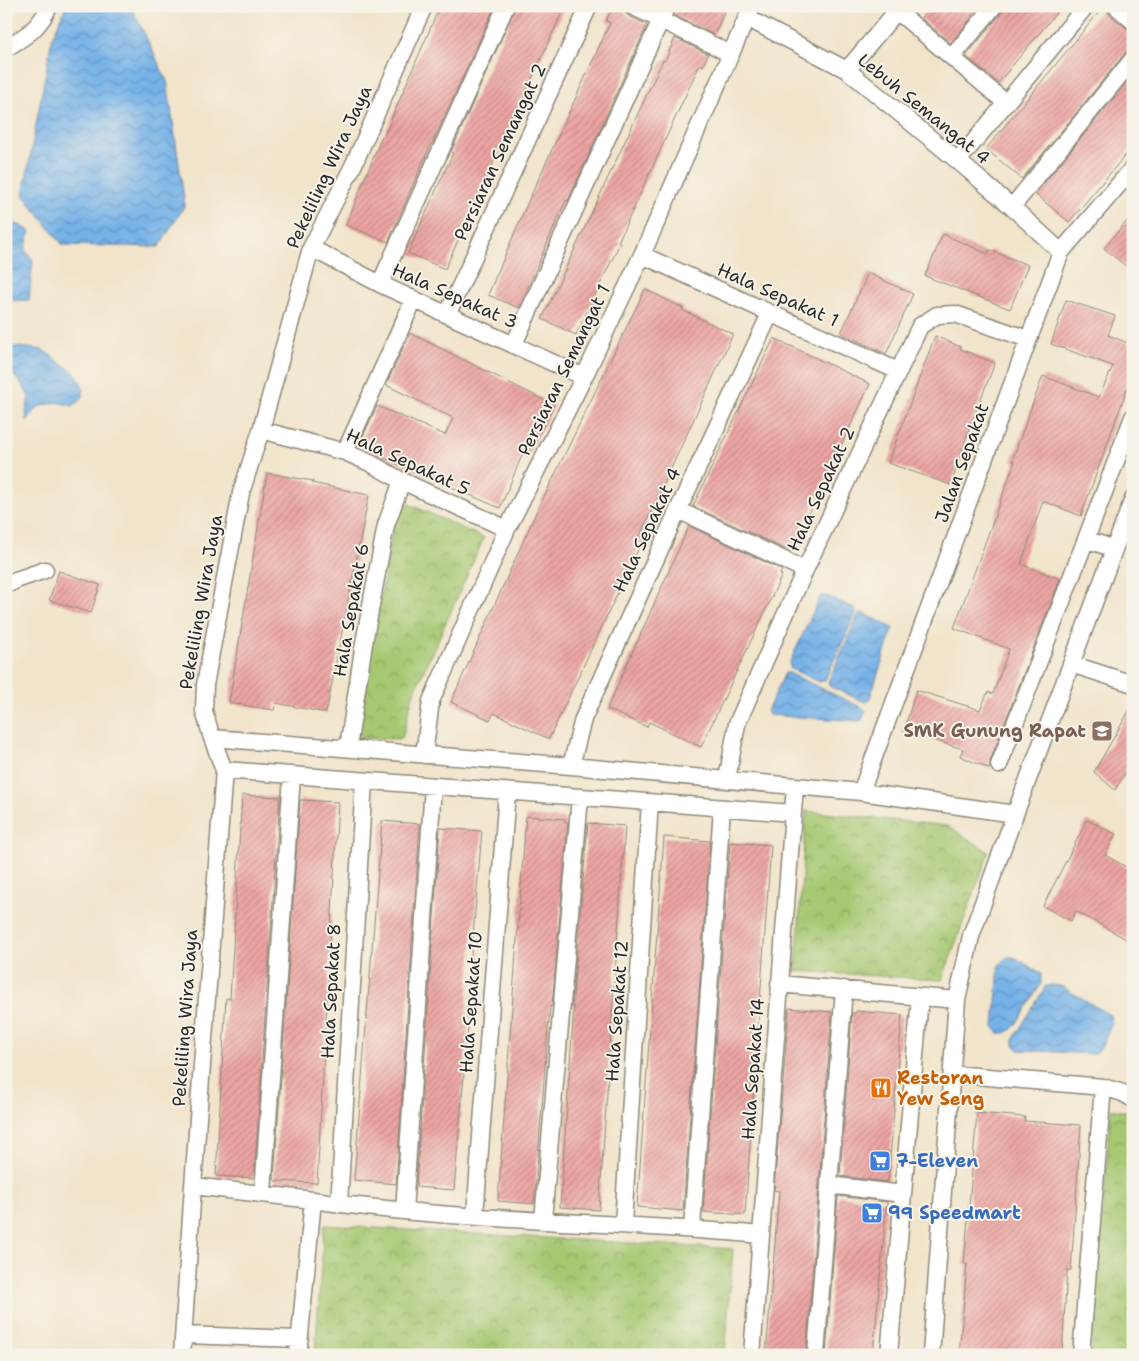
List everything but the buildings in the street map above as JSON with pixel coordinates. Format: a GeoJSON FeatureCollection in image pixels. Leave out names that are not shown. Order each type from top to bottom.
{"type":"FeatureCollection","features":[{"type":"Feature","properties":{"kind":"street"},"geometry":{"type":"LineString","coordinates":[[6,48],[28,35],[46,14],[49,6]]}},
{"type":"Feature","properties":{"kind":"street","name":"Pekeliling Wira Jaya"},"geometry":{"type":"LineString","coordinates":[[182,1355],[192,1186],[224,770],[204,710],[204,685],[241,493],[261,430],[311,248],[353,166],[424,6]]}},
{"type":"Feature","properties":{"kind":"street"},"geometry":{"type":"LineString","coordinates":[[380,284],[506,6]]}},
{"type":"Feature","properties":{"kind":"street","name":"Persiaran Semangat 2"},"geometry":{"type":"LineString","coordinates":[[448,315],[590,6]]}},
{"type":"Feature","properties":{"kind":"street"},"geometry":{"type":"LineString","coordinates":[[632,6],[664,13],[731,54]]}},
{"type":"Feature","properties":{"kind":"street"},"geometry":{"type":"LineString","coordinates":[[952,57],[994,6]]}},
{"type":"Feature","properties":{"kind":"street"},"geometry":{"type":"LineString","coordinates":[[958,161],[1086,6]]}},
{"type":"Feature","properties":{"kind":"street"},"geometry":{"type":"LineString","coordinates":[[1116,6],[1133,21]]}},
{"type":"Feature","properties":{"kind":"street"},"geometry":{"type":"LineString","coordinates":[[847,70],[899,8],[1006,103]]}},
{"type":"Feature","properties":{"kind":"street","name":"Lebuh Semangat 4"},"geometry":{"type":"LineString","coordinates":[[750,12],[847,70],[1012,206],[1062,252]]}},
{"type":"Feature","properties":{"kind":"street","name":"Persiaran Semangat 1"},"geometry":{"type":"LineString","coordinates":[[424,756],[432,702],[507,529],[584,377],[642,255],[750,12]]}},
{"type":"Feature","properties":{"kind":"street"},"geometry":{"type":"LineString","coordinates":[[514,344],[664,13]]}},
{"type":"Feature","properties":{"kind":"street"},"geometry":{"type":"LineString","coordinates":[[1012,206],[1133,59]]}},
{"type":"Feature","properties":{"kind":"street","name":"Jalan Sepakat"},"geometry":{"type":"LineString","coordinates":[[861,792],[1028,339],[1062,252],[1133,168]]}},
{"type":"Feature","properties":{"kind":"street","name":"Hala Sepakat 3"},"geometry":{"type":"LineString","coordinates":[[311,248],[380,284],[584,377]]}},
{"type":"Feature","properties":{"kind":"street","name":"Hala Sepakat 1"},"geometry":{"type":"LineString","coordinates":[[642,255],[898,371]]}},
{"type":"Feature","properties":{"kind":"street"},"geometry":{"type":"LineString","coordinates":[[345,452],[414,300]]}},
{"type":"Feature","properties":{"kind":"street","name":"Hala Sepakat 4"},"geometry":{"type":"LineString","coordinates":[[571,766],[583,719],[770,314]]}},
{"type":"Feature","properties":{"kind":"street","name":"Hala Sepakat 2"},"geometry":{"type":"LineString","coordinates":[[727,780],[737,724],[805,570],[920,326],[937,315],[955,314],[1028,339]]}},
{"type":"Feature","properties":{"kind":"street"},"geometry":{"type":"LineString","coordinates":[[999,765],[1131,427]]}},
{"type":"Feature","properties":{"kind":"street","name":"Hala Sepakat 5"},"geometry":{"type":"LineString","coordinates":[[261,430],[345,452],[370,463],[402,481],[507,529]]}},
{"type":"Feature","properties":{"kind":"street","name":"Hala Sepakat 6"},"geometry":{"type":"LineString","coordinates":[[348,748],[364,643],[386,526],[402,481]]}},
{"type":"Feature","properties":{"kind":"street"},"geometry":{"type":"LineString","coordinates":[[931,1355],[958,1000],[971,936],[1133,499]]}},
{"type":"Feature","properties":{"kind":"street"},"geometry":{"type":"LineString","coordinates":[[678,510],[805,570]]}},
{"type":"Feature","properties":{"kind":"street"},"geometry":{"type":"LineString","coordinates":[[1086,539],[1114,549]]}},
{"type":"Feature","properties":{"kind":"street"},"geometry":{"type":"LineString","coordinates":[[6,585],[45,570]]}},
{"type":"Feature","properties":{"kind":"street"},"geometry":{"type":"LineString","coordinates":[[1071,664],[1133,684]]}},
{"type":"Feature","properties":{"kind":"street"},"geometry":{"type":"LineString","coordinates":[[212,738],[571,766],[861,792],[942,802],[1015,814]]}},
{"type":"Feature","properties":{"kind":"street"},"geometry":{"type":"LineString","coordinates":[[224,770],[793,813]]}},
{"type":"Feature","properties":{"kind":"street"},"geometry":{"type":"LineString","coordinates":[[263,1193],[292,776]]}},
{"type":"Feature","properties":{"kind":"street","name":"Hala Sepakat 8"},"geometry":{"type":"LineString","coordinates":[[338,1204],[364,781]]}},
{"type":"Feature","properties":{"kind":"street"},"geometry":{"type":"LineString","coordinates":[[404,1211],[433,786]]}},
{"type":"Feature","properties":{"kind":"street","name":"Hala Sepakat 14"},"geometry":{"type":"LineString","coordinates":[[752,1355],[795,786]]}},
{"type":"Feature","properties":{"kind":"street","name":"Hala Sepakat 10"},"geometry":{"type":"LineString","coordinates":[[475,1216],[507,792]]}},
{"type":"Feature","properties":{"kind":"street"},"geometry":{"type":"LineString","coordinates":[[543,1220],[580,797]]}},
{"type":"Feature","properties":{"kind":"street","name":"Hala Sepakat 12"},"geometry":{"type":"LineString","coordinates":[[623,1224],[650,802]]}},
{"type":"Feature","properties":{"kind":"street"},"geometry":{"type":"LineString","coordinates":[[692,1228],[722,808]]}},
{"type":"Feature","properties":{"kind":"street"},"geometry":{"type":"LineString","coordinates":[[780,984],[958,1000]]}},
{"type":"Feature","properties":{"kind":"street"},"geometry":{"type":"LineString","coordinates":[[816,1355],[844,989]]}},
{"type":"Feature","properties":{"kind":"street"},"geometry":{"type":"LineString","coordinates":[[889,1355],[920,998]]}},
{"type":"Feature","properties":{"kind":"street"},"geometry":{"type":"LineString","coordinates":[[953,1074],[1103,1087],[1123,1093],[1133,1099]]}},
{"type":"Feature","properties":{"kind":"street"},"geometry":{"type":"LineString","coordinates":[[1081,1355],[1103,1087]]}},
{"type":"Feature","properties":{"kind":"street"},"geometry":{"type":"LineString","coordinates":[[829,1185],[904,1194]]}},
{"type":"Feature","properties":{"kind":"street"},"geometry":{"type":"LineString","coordinates":[[192,1186],[404,1211],[692,1228],[761,1235]]}},
{"type":"Feature","properties":{"kind":"street"},"geometry":{"type":"LineString","coordinates":[[184,1335],[298,1347],[312,1200]]}},
{"type":"Feature","properties":{"kind":"green space"},"geometry":{"type":"Polygon","coordinates":[[[398,499],[484,538],[413,695],[402,739],[356,738],[398,499]]]}},
{"type":"Feature","properties":{"kind":"green space"},"geometry":{"type":"Polygon","coordinates":[[[806,811],[948,826],[989,852],[942,980],[796,971],[806,811]]]}},
{"type":"Feature","properties":{"kind":"green space"},"geometry":{"type":"Polygon","coordinates":[[[1111,1109],[1133,1113],[1133,1355],[1091,1355],[1111,1109]]]}},
{"type":"Feature","properties":{"kind":"green space"},"geometry":{"type":"Polygon","coordinates":[[[324,1225],[733,1249],[725,1355],[315,1355],[324,1225]]]}},
{"type":"Feature","properties":{"kind":"water"},"geometry":{"type":"Polygon","coordinates":[[[66,6],[124,6],[133,10],[167,81],[185,205],[159,247],[63,245],[23,195],[52,38],[66,6]]]}},
{"type":"Feature","properties":{"kind":"water"},"geometry":{"type":"Polygon","coordinates":[[[9,222],[30,231],[25,250],[33,260],[29,300],[6,301],[6,228],[9,222]]]}},
{"type":"Feature","properties":{"kind":"water"},"geometry":{"type":"Polygon","coordinates":[[[10,346],[43,350],[76,374],[83,387],[83,397],[73,406],[57,402],[38,407],[27,421],[26,412],[29,397],[23,386],[6,366],[6,350],[10,346]]]}},
{"type":"Feature","properties":{"kind":"water"},"geometry":{"type":"Polygon","coordinates":[[[824,595],[854,608],[856,613],[825,680],[820,682],[791,669],[789,664],[820,597],[824,595]]]}},
{"type":"Feature","properties":{"kind":"water"},"geometry":{"type":"Polygon","coordinates":[[[863,613],[893,628],[869,701],[865,702],[830,687],[828,682],[858,615],[863,613]]]}},
{"type":"Feature","properties":{"kind":"water"},"geometry":{"type":"Polygon","coordinates":[[[785,673],[789,673],[863,708],[866,711],[862,720],[769,715],[767,711],[785,673]]]}},
{"type":"Feature","properties":{"kind":"water"},"geometry":{"type":"Polygon","coordinates":[[[1007,957],[1014,957],[1041,973],[1041,984],[1015,1026],[1007,1032],[998,1033],[994,1027],[999,965],[1007,957]]]}},
{"type":"Feature","properties":{"kind":"water"},"geometry":{"type":"Polygon","coordinates":[[[1046,986],[1061,986],[1110,1015],[1112,1023],[1101,1048],[1094,1054],[1019,1050],[1014,1045],[1014,1038],[1046,986]]]}},
{"type":"Feature","properties":{"kind":"place","name":"SMK Gunung Rapat"},"geometry":{"type":"Point","coordinates":[1102,731]}},
{"type":"Feature","properties":{"kind":"place","name":"Restoran Yew Seng"},"geometry":{"type":"Point","coordinates":[881,1088]}},
{"type":"Feature","properties":{"kind":"place","name":"7-Eleven"},"geometry":{"type":"Point","coordinates":[880,1161]}},
{"type":"Feature","properties":{"kind":"place","name":"99 Speedmart"},"geometry":{"type":"Point","coordinates":[872,1213]}}]}
